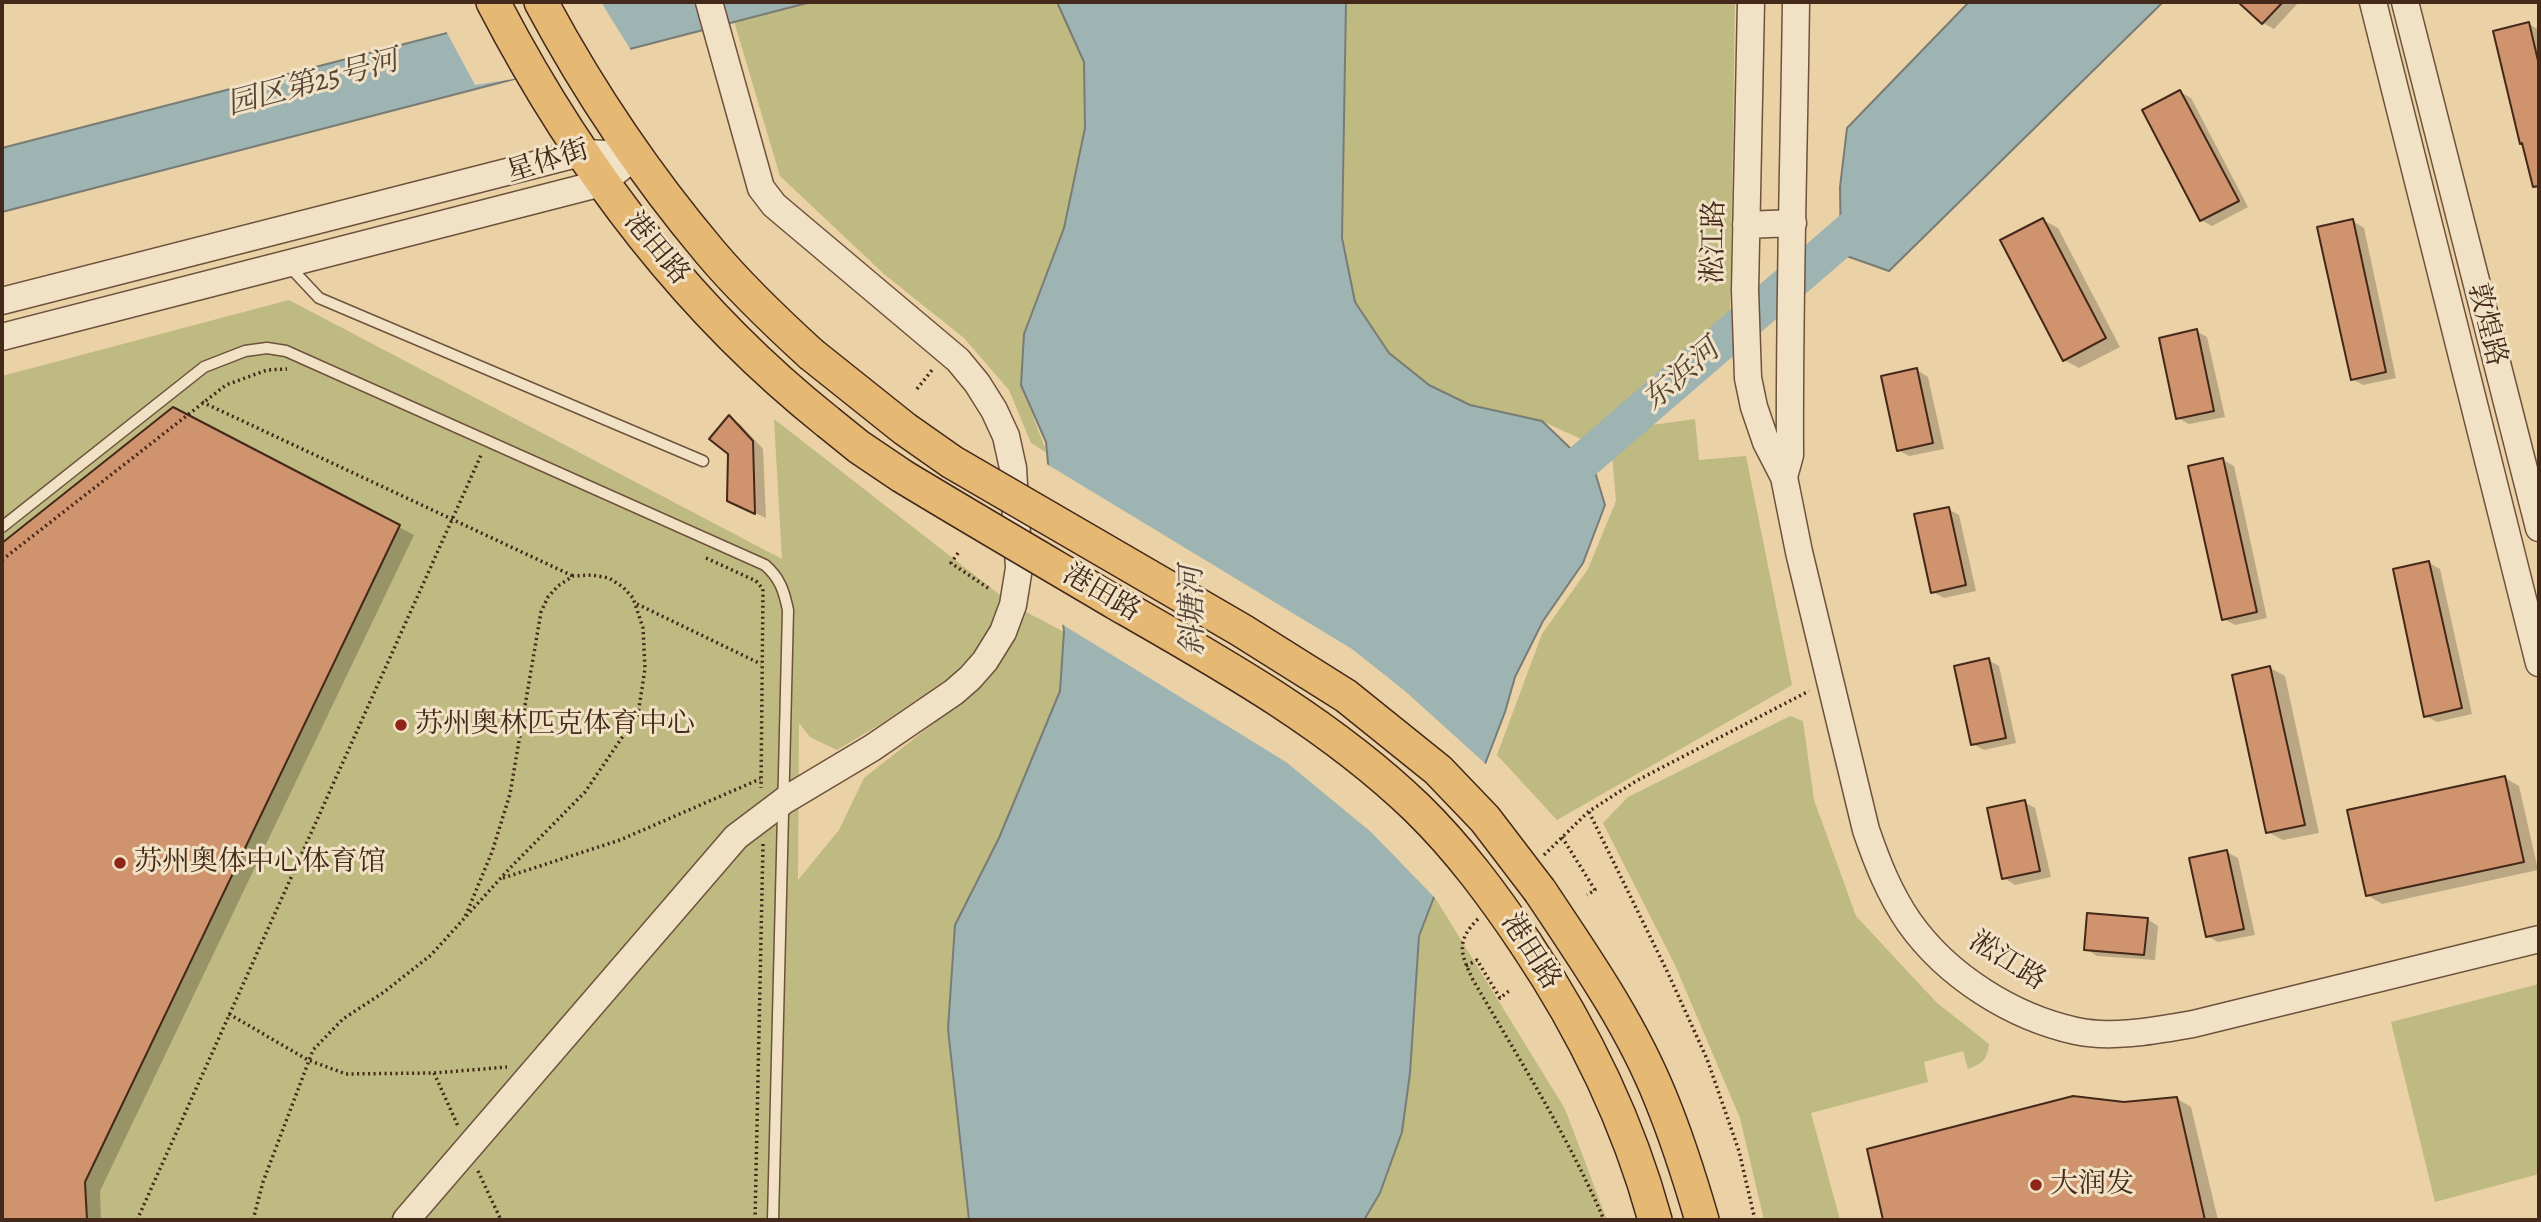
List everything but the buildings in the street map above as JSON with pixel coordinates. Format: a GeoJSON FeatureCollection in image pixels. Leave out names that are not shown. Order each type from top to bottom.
{"type":"FeatureCollection","features":[{"type":"Feature","properties":{"kind":"main road","name":"港田路"},"geometry":{"type":"LineString","coordinates":[[542,4],[578,66],[636,155],[711,253],[756,303],[811,354],[895,422],[953,462],[1241,630],[1346,696],[1438,770],[1485,819],[1540,891],[1623,1023],[1660,1097],[1702,1220]]}},
{"type":"Feature","properties":{"kind":"main road","name":"港田路"},"geometry":{"type":"LineString","coordinates":[[497,9],[535,77],[602,183],[674,273],[785,387],[859,447],[902,477],[1201,651],[1344,747],[1399,793],[1447,839],[1487,887],[1553,985],[1623,1121],[1655,1220]]}},
{"type":"Feature","properties":{"kind":"street"},"geometry":{"type":"LineString","coordinates":[[405,1220],[736,836],[785,800],[872,748],[954,692],[985,662],[1003,632],[1013,605],[1018,568],[1013,468],[1006,436],[995,410],[958,360],[774,205],[761,188],[709,2]]}},
{"type":"Feature","properties":{"kind":"street","name":"淞江路"},"geometry":{"type":"LineString","coordinates":[[1751,2],[1745,290],[1748,378],[1766,442],[1784,477],[1866,830],[1879,869],[1911,924],[1951,967],[1971,984],[2023,1013],[2078,1031],[2137,1033],[2193,1024],[2539,939]]}},
{"type":"Feature","properties":{"kind":"street","name":"淞江路"},"geometry":{"type":"LineString","coordinates":[[1784,477],[1790,455],[1789,315],[1793,236],[1796,2]]}},
{"type":"Feature","properties":{"kind":"street","name":"敦煌路"},"geometry":{"type":"LineString","coordinates":[[2372,2],[2539,663]]}},
{"type":"Feature","properties":{"kind":"street","name":"敦煌路"},"geometry":{"type":"LineString","coordinates":[[2405,2],[2539,528]]}},
{"type":"Feature","properties":{"kind":"street"},"geometry":{"type":"LineString","coordinates":[[2385,49],[2415,41]]}},
{"type":"Feature","properties":{"kind":"street","name":"星体街"},"geometry":{"type":"LineString","coordinates":[[2,301],[581,153],[636,155]]}},
{"type":"Feature","properties":{"kind":"street","name":"星体街"},"geometry":{"type":"LineString","coordinates":[[2,337],[602,183],[636,155]]}},
{"type":"Feature","properties":{"kind":"street"},"geometry":{"type":"LineString","coordinates":[[1746,225],[1793,236]]}},
{"type":"Feature","properties":{"kind":"lane"},"geometry":{"type":"LineString","coordinates":[[287,264],[319,298],[703,461]]}},
{"type":"Feature","properties":{"kind":"lane"},"geometry":{"type":"LineString","coordinates":[[2,527],[204,367],[245,351],[267,348],[286,351],[765,565],[776,575],[784,591],[788,610],[774,1220]]}},
{"type":"Feature","properties":{"kind":"path"},"geometry":{"type":"LineString","coordinates":[[2,560],[226,385],[267,370],[287,369],[298,373]]}},
{"type":"Feature","properties":{"kind":"path"},"geometry":{"type":"LineString","coordinates":[[917,389],[932,370]]}},
{"type":"Feature","properties":{"kind":"path"},"geometry":{"type":"LineString","coordinates":[[202,402],[573,576],[608,578],[623,587],[636,603],[645,649],[645,669],[638,714],[585,792],[430,955],[384,992],[343,1019],[313,1050],[262,1182],[253,1220]]}},
{"type":"Feature","properties":{"kind":"path"},"geometry":{"type":"LineString","coordinates":[[137,1220],[488,441]]}},
{"type":"Feature","properties":{"kind":"path"},"geometry":{"type":"LineString","coordinates":[[469,450],[481,456]]}},
{"type":"Feature","properties":{"kind":"path"},"geometry":{"type":"LineString","coordinates":[[958,553],[951,563],[992,591]]}},
{"type":"Feature","properties":{"kind":"path"},"geometry":{"type":"LineString","coordinates":[[706,558],[761,584],[764,594],[761,787]]}},
{"type":"Feature","properties":{"kind":"path"},"geometry":{"type":"LineString","coordinates":[[465,916],[492,852],[510,794],[541,611],[558,586],[573,576]]}},
{"type":"Feature","properties":{"kind":"path"},"geometry":{"type":"LineString","coordinates":[[636,603],[761,664]]}},
{"type":"Feature","properties":{"kind":"path"},"geometry":{"type":"LineString","coordinates":[[1542,857],[1588,812],[1636,781],[1830,681]]}},
{"type":"Feature","properties":{"kind":"path"},"geometry":{"type":"LineString","coordinates":[[501,878],[620,840],[761,778]]}},
{"type":"Feature","properties":{"kind":"path"},"geometry":{"type":"LineString","coordinates":[[1588,812],[1667,971],[1707,1059],[1739,1151],[1755,1220]]}},
{"type":"Feature","properties":{"kind":"path"},"geometry":{"type":"LineString","coordinates":[[1562,837],[1595,890],[1587,895]]}},
{"type":"Feature","properties":{"kind":"path"},"geometry":{"type":"LineString","coordinates":[[755,1220],[763,843]]}},
{"type":"Feature","properties":{"kind":"path"},"geometry":{"type":"LineString","coordinates":[[1483,915],[1461,942],[1462,956],[1554,1117],[1587,1180],[1604,1220]]}},
{"type":"Feature","properties":{"kind":"path"},"geometry":{"type":"LineString","coordinates":[[1466,966],[1477,960],[1500,998],[1510,990]]}},
{"type":"Feature","properties":{"kind":"path"},"geometry":{"type":"LineString","coordinates":[[229,1014],[308,1060],[346,1074],[434,1073],[540,1064]]}},
{"type":"Feature","properties":{"kind":"path"},"geometry":{"type":"LineString","coordinates":[[434,1073],[458,1127]]}},
{"type":"Feature","properties":{"kind":"path"},"geometry":{"type":"LineString","coordinates":[[478,1170],[501,1220]]}},
{"type":"Feature","properties":{"kind":"shaded area"},"geometry":{"type":"Polygon","coordinates":[[[812,2],[1057,2],[1084,62],[1085,128],[1064,228],[1024,334],[1021,385],[1047,453],[1031,443],[1009,390],[964,338],[884,274],[780,176],[734,21],[812,2]]]}},
{"type":"Feature","properties":{"kind":"shaded area"},"geometry":{"type":"Polygon","coordinates":[[[1346,2],[1735,2],[1730,318],[1583,440],[1542,421],[1470,405],[1429,385],[1389,353],[1355,302],[1342,238],[1346,2]]]}},
{"type":"Feature","properties":{"kind":"shaded area","name":"苏州奥林匹克体育中心"},"geometry":{"type":"Polygon","coordinates":[[[289,300],[782,559],[774,419],[1013,605],[1064,632],[1060,691],[999,838],[955,925],[948,1029],[969,1220],[2,1220],[2,376],[289,300]],[[971,663],[837,750],[810,737],[799,723],[798,880],[839,830],[864,778],[944,715],[971,663]]]}},
{"type":"Feature","properties":{"kind":"shaded area"},"geometry":{"type":"Polygon","coordinates":[[[1695,419],[1699,460],[1746,456],[1792,685],[1557,820],[1497,755],[1542,634],[1588,569],[1616,501],[1612,455],[1638,427],[1695,419]]]}},
{"type":"Feature","properties":{"kind":"shaded area"},"geometry":{"type":"Polygon","coordinates":[[[1790,716],[1803,721],[1814,800],[1856,916],[1936,1002],[1989,1044],[1983,1060],[1968,1069],[1963,1051],[1924,1062],[1928,1082],[1811,1113],[1840,1220],[1764,1220],[1740,1118],[1675,965],[1603,823],[1628,797],[1790,716]]]}},
{"type":"Feature","properties":{"kind":"shaded area"},"geometry":{"type":"Polygon","coordinates":[[[1434,896],[1565,1109],[1607,1220],[1364,1220],[1380,1193],[1410,1073],[1419,936],[1434,896]]]}},
{"type":"Feature","properties":{"kind":"shaded area"},"geometry":{"type":"Polygon","coordinates":[[[2539,984],[2539,1174],[2435,1202],[2391,1022],[2539,984]]]}},
{"type":"Feature","properties":{"kind":"water","name":"园区第25号河"},"geometry":{"type":"Polygon","coordinates":[[[567,2],[811,2],[2,212],[2,148],[567,2]]]}},
{"type":"Feature","properties":{"kind":"water","name":"斜塘河"},"geometry":{"type":"Polygon","coordinates":[[[1057,2],[1346,2],[1342,238],[1355,302],[1389,353],[1429,385],[1470,405],[1542,421],[1595,472],[1605,505],[1583,563],[1543,621],[1515,677],[1505,712],[1419,936],[1410,1073],[1402,1132],[1380,1193],[1364,1220],[969,1220],[948,1029],[955,925],[999,838],[1060,691],[1064,632],[1046,442],[1021,385],[1024,334],[1064,228],[1085,128],[1084,62],[1057,2]]]}},
{"type":"Feature","properties":{"kind":"water"},"geometry":{"type":"Polygon","coordinates":[[[1969,2],[2163,2],[1889,271],[1841,254],[1840,187],[1847,128],[1969,2]]]}},
{"type":"Feature","properties":{"kind":"pier"},"geometry":{"type":"Polygon","coordinates":[[[553,2],[601,2],[632,52],[545,74],[475,85],[446,31],[553,2]]]}},
{"type":"Feature","properties":{"kind":"pier"},"geometry":{"type":"Polygon","coordinates":[[[1045,463],[1352,649],[1405,691],[1488,766],[1436,899],[1371,832],[1286,762],[1060,623],[1045,463]]]}},
{"type":"Feature","properties":{"kind":"waterway","name":"东浜河"},"geometry":{"type":"LineString","coordinates":[[1544,488],[1553,487],[1864,219],[1876,205]]}},
{"type":"Feature","properties":{"kind":"place","name":"苏州奥林匹克体育中心"},"geometry":{"type":"Point","coordinates":[401,725]}},
{"type":"Feature","properties":{"kind":"place","name":"苏州奥体中心体育馆"},"geometry":{"type":"Point","coordinates":[120,863]}},
{"type":"Feature","properties":{"kind":"place","name":"大润发"},"geometry":{"type":"Point","coordinates":[2036,1185]}}]}
